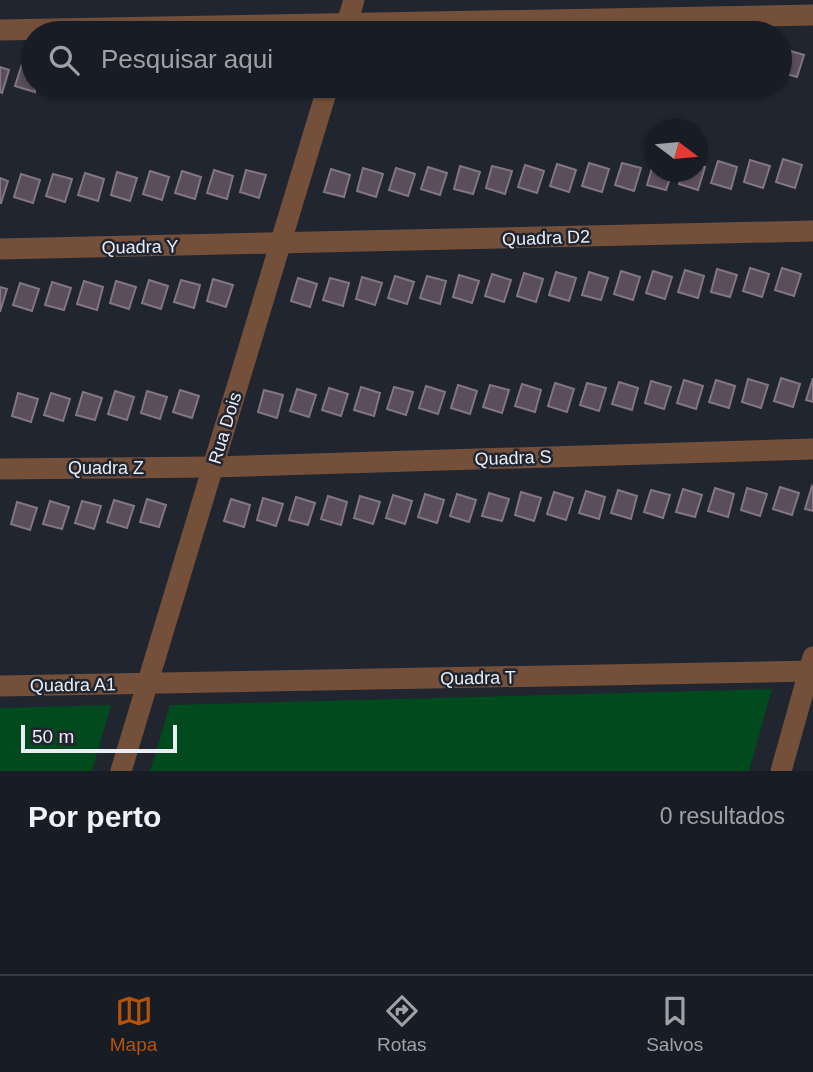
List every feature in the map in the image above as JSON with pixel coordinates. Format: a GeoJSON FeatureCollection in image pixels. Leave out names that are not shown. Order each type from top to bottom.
{"type":"FeatureCollection","features":[{"type":"Feature","properties":{"kind":"street"},"geometry":{"type":"LineString","coordinates":[[347,21],[354,0]]}},
{"type":"Feature","properties":{"kind":"street"},"geometry":{"type":"LineString","coordinates":[[612,21],[813,15]]}},
{"type":"Feature","properties":{"kind":"street"},"geometry":{"type":"LineString","coordinates":[[0,30],[21,30]]}},
{"type":"Feature","properties":{"kind":"street","name":"Rua Dois"},"geometry":{"type":"LineString","coordinates":[[121,771],[324,98]]}},
{"type":"Feature","properties":{"kind":"street","name":"Quadra D2"},"geometry":{"type":"LineString","coordinates":[[280,245],[813,231]]}},
{"type":"Feature","properties":{"kind":"street","name":"Quadra Y"},"geometry":{"type":"LineString","coordinates":[[0,249],[280,245]]}},
{"type":"Feature","properties":{"kind":"street","name":"Quadra S"},"geometry":{"type":"LineString","coordinates":[[213,467],[813,449]]}},
{"type":"Feature","properties":{"kind":"street","name":"Quadra Z"},"geometry":{"type":"LineString","coordinates":[[0,468],[213,467]]}},
{"type":"Feature","properties":{"kind":"street"},"geometry":{"type":"LineString","coordinates":[[781,771],[811,666]]}},
{"type":"Feature","properties":{"kind":"street","name":"Quadra T"},"geometry":{"type":"LineString","coordinates":[[147,684],[811,666]]}},
{"type":"Feature","properties":{"kind":"street","name":"Quadra A1"},"geometry":{"type":"LineString","coordinates":[[0,687],[147,684]]}},
{"type":"Feature","properties":{"kind":"green space"},"geometry":{"type":"Polygon","coordinates":[[[772,689],[749,771],[150,771],[170,705],[772,689]]]}},
{"type":"Feature","properties":{"kind":"green space"},"geometry":{"type":"Polygon","coordinates":[[[111,705],[92,771],[0,771],[0,708],[111,705]]]}},
{"type":"Feature","properties":{"kind":"building"},"geometry":{"type":"Polygon","coordinates":[[[792,51],[804,55],[797,77],[792,76],[792,51]]]}},
{"type":"Feature","properties":{"kind":"building"},"geometry":{"type":"Polygon","coordinates":[[[0,67],[9,70],[2,93],[0,92],[0,67]]]}},
{"type":"Feature","properties":{"kind":"building"},"geometry":{"type":"Polygon","coordinates":[[[21,67],[21,88],[15,86],[21,67]]]}},
{"type":"Feature","properties":{"kind":"building"},"geometry":{"type":"Polygon","coordinates":[[[783,159],[802,165],[795,188],[776,182],[783,159]]]}},
{"type":"Feature","properties":{"kind":"building"},"geometry":{"type":"Polygon","coordinates":[[[750,160],[770,166],[763,188],[744,182],[750,160]]]}},
{"type":"Feature","properties":{"kind":"building"},"geometry":{"type":"Polygon","coordinates":[[[718,161],[737,167],[731,189],[711,183],[718,161]]]}},
{"type":"Feature","properties":{"kind":"building"},"geometry":{"type":"Polygon","coordinates":[[[589,163],[609,169],[602,192],[582,186],[589,163]]]}},
{"type":"Feature","properties":{"kind":"building"},"geometry":{"type":"Polygon","coordinates":[[[622,163],[641,168],[634,191],[615,185],[622,163]]]}},
{"type":"Feature","properties":{"kind":"building"},"geometry":{"type":"Polygon","coordinates":[[[557,164],[576,170],[569,192],[550,186],[557,164]]]}},
{"type":"Feature","properties":{"kind":"building"},"geometry":{"type":"Polygon","coordinates":[[[525,165],[544,171],[537,193],[518,187],[525,165]]]}},
{"type":"Feature","properties":{"kind":"building"},"geometry":{"type":"Polygon","coordinates":[[[460,166],[480,172],[473,194],[454,189],[460,166]]]}},
{"type":"Feature","properties":{"kind":"building"},"geometry":{"type":"Polygon","coordinates":[[[492,166],[512,171],[505,194],[486,188],[492,166]]]}},
{"type":"Feature","properties":{"kind":"building"},"geometry":{"type":"Polygon","coordinates":[[[428,167],[447,173],[440,195],[421,189],[428,167]]]}},
{"type":"Feature","properties":{"kind":"building"},"geometry":{"type":"Polygon","coordinates":[[[363,168],[383,174],[376,197],[357,191],[363,168]]]}},
{"type":"Feature","properties":{"kind":"building"},"geometry":{"type":"Polygon","coordinates":[[[396,168],[415,174],[408,196],[389,190],[396,168]]]}},
{"type":"Feature","properties":{"kind":"building"},"geometry":{"type":"Polygon","coordinates":[[[331,169],[350,175],[344,197],[324,192],[331,169]]]}},
{"type":"Feature","properties":{"kind":"building"},"geometry":{"type":"Polygon","coordinates":[[[214,170],[233,176],[227,199],[207,193],[214,170]]]}},
{"type":"Feature","properties":{"kind":"building"},"geometry":{"type":"Polygon","coordinates":[[[246,170],[266,175],[259,198],[240,192],[246,170]]]}},
{"type":"Feature","properties":{"kind":"building"},"geometry":{"type":"Polygon","coordinates":[[[150,171],[169,177],[162,200],[143,194],[150,171]]]}},
{"type":"Feature","properties":{"kind":"building"},"geometry":{"type":"Polygon","coordinates":[[[182,171],[201,177],[195,199],[175,193],[182,171]]]}},
{"type":"Feature","properties":{"kind":"building"},"geometry":{"type":"Polygon","coordinates":[[[117,172],[137,178],[130,201],[111,195],[117,172]]]}},
{"type":"Feature","properties":{"kind":"building"},"geometry":{"type":"Polygon","coordinates":[[[85,173],[104,179],[98,201],[78,195],[85,173]]]}},
{"type":"Feature","properties":{"kind":"building"},"geometry":{"type":"Polygon","coordinates":[[[21,174],[40,180],[33,203],[14,197],[21,174]]]}},
{"type":"Feature","properties":{"kind":"building"},"geometry":{"type":"Polygon","coordinates":[[[53,174],[72,179],[65,202],[46,196],[53,174]]]}},
{"type":"Feature","properties":{"kind":"building"},"geometry":{"type":"Polygon","coordinates":[[[0,178],[8,181],[1,203],[0,203],[0,178]]]}},
{"type":"Feature","properties":{"kind":"building"},"geometry":{"type":"Polygon","coordinates":[[[648,182],[669,182],[666,190],[647,185],[648,182]]]}},
{"type":"Feature","properties":{"kind":"building"},"geometry":{"type":"Polygon","coordinates":[[[680,182],[700,182],[698,190],[680,182]]]}},
{"type":"Feature","properties":{"kind":"building"},"geometry":{"type":"Polygon","coordinates":[[[750,268],[769,274],[762,297],[743,291],[750,268]]]}},
{"type":"Feature","properties":{"kind":"building"},"geometry":{"type":"Polygon","coordinates":[[[782,268],[801,274],[794,296],[775,290],[782,268]]]}},
{"type":"Feature","properties":{"kind":"building"},"geometry":{"type":"Polygon","coordinates":[[[717,269],[737,275],[730,297],[711,292],[717,269]]]}},
{"type":"Feature","properties":{"kind":"building"},"geometry":{"type":"Polygon","coordinates":[[[685,270],[704,276],[698,298],[678,292],[685,270]]]}},
{"type":"Feature","properties":{"kind":"building"},"geometry":{"type":"Polygon","coordinates":[[[621,271],[640,277],[633,300],[614,294],[621,271]]]}},
{"type":"Feature","properties":{"kind":"building"},"geometry":{"type":"Polygon","coordinates":[[[653,271],[672,277],[665,299],[646,293],[653,271]]]}},
{"type":"Feature","properties":{"kind":"building"},"geometry":{"type":"Polygon","coordinates":[[[556,272],[576,278],[569,301],[549,295],[556,272]]]}},
{"type":"Feature","properties":{"kind":"building"},"geometry":{"type":"Polygon","coordinates":[[[589,272],[608,278],[601,300],[582,295],[589,272]]]}},
{"type":"Feature","properties":{"kind":"building"},"geometry":{"type":"Polygon","coordinates":[[[524,273],[543,279],[536,302],[517,296],[524,273]]]}},
{"type":"Feature","properties":{"kind":"building"},"geometry":{"type":"Polygon","coordinates":[[[492,274],[511,280],[504,302],[485,296],[492,274]]]}},
{"type":"Feature","properties":{"kind":"building"},"geometry":{"type":"Polygon","coordinates":[[[459,275],[479,281],[472,303],[453,297],[459,275]]]}},
{"type":"Feature","properties":{"kind":"building"},"geometry":{"type":"Polygon","coordinates":[[[395,276],[414,282],[407,304],[388,298],[395,276]]]}},
{"type":"Feature","properties":{"kind":"building"},"geometry":{"type":"Polygon","coordinates":[[[427,276],[446,281],[440,304],[420,298],[427,276]]]}},
{"type":"Feature","properties":{"kind":"building"},"geometry":{"type":"Polygon","coordinates":[[[362,277],[382,283],[375,305],[356,299],[362,277]]]}},
{"type":"Feature","properties":{"kind":"building"},"geometry":{"type":"Polygon","coordinates":[[[298,278],[317,284],[310,307],[291,301],[298,278]]]}},
{"type":"Feature","properties":{"kind":"building"},"geometry":{"type":"Polygon","coordinates":[[[330,278],[349,283],[343,306],[323,300],[330,278]]]}},
{"type":"Feature","properties":{"kind":"building"},"geometry":{"type":"Polygon","coordinates":[[[213,279],[233,285],[226,307],[207,301],[213,279]]]}},
{"type":"Feature","properties":{"kind":"building"},"geometry":{"type":"Polygon","coordinates":[[[149,280],[168,286],[161,309],[142,303],[149,280]]]}},
{"type":"Feature","properties":{"kind":"building"},"geometry":{"type":"Polygon","coordinates":[[[181,280],[200,285],[194,308],[174,302],[181,280]]]}},
{"type":"Feature","properties":{"kind":"building"},"geometry":{"type":"Polygon","coordinates":[[[84,281],[103,287],[97,310],[77,304],[84,281]]]}},
{"type":"Feature","properties":{"kind":"building"},"geometry":{"type":"Polygon","coordinates":[[[116,281],[136,287],[129,309],[110,303],[116,281]]]}},
{"type":"Feature","properties":{"kind":"building"},"geometry":{"type":"Polygon","coordinates":[[[52,282],[71,288],[64,310],[45,305],[52,282]]]}},
{"type":"Feature","properties":{"kind":"building"},"geometry":{"type":"Polygon","coordinates":[[[20,283],[39,289],[32,311],[13,305],[20,283]]]}},
{"type":"Feature","properties":{"kind":"building"},"geometry":{"type":"Polygon","coordinates":[[[0,287],[7,289],[0,312],[0,287]]]}},
{"type":"Feature","properties":{"kind":"building"},"geometry":{"type":"Polygon","coordinates":[[[781,378],[800,384],[793,407],[774,401],[781,378]]]}},
{"type":"Feature","properties":{"kind":"building"},"geometry":{"type":"Polygon","coordinates":[[[813,378],[813,402],[806,400],[813,378]]]}},
{"type":"Feature","properties":{"kind":"building"},"geometry":{"type":"Polygon","coordinates":[[[748,379],[768,385],[761,408],[742,402],[748,379]]]}},
{"type":"Feature","properties":{"kind":"building"},"geometry":{"type":"Polygon","coordinates":[[[684,380],[703,386],[696,409],[677,403],[684,380]]]}},
{"type":"Feature","properties":{"kind":"building"},"geometry":{"type":"Polygon","coordinates":[[[716,380],[735,386],[729,408],[709,402],[716,380]]]}},
{"type":"Feature","properties":{"kind":"building"},"geometry":{"type":"Polygon","coordinates":[[[651,381],[671,387],[664,409],[645,403],[651,381]]]}},
{"type":"Feature","properties":{"kind":"building"},"geometry":{"type":"Polygon","coordinates":[[[619,382],[638,388],[632,410],[612,404],[619,382]]]}},
{"type":"Feature","properties":{"kind":"building"},"geometry":{"type":"Polygon","coordinates":[[[555,383],[574,389],[567,412],[548,406],[555,383]]]}},
{"type":"Feature","properties":{"kind":"building"},"geometry":{"type":"Polygon","coordinates":[[[587,383],[606,388],[599,411],[580,405],[587,383]]]}},
{"type":"Feature","properties":{"kind":"building"},"geometry":{"type":"Polygon","coordinates":[[[522,384],[541,390],[535,412],[515,406],[522,384]]]}},
{"type":"Feature","properties":{"kind":"building"},"geometry":{"type":"Polygon","coordinates":[[[458,385],[477,391],[470,414],[451,408],[458,385]]]}},
{"type":"Feature","properties":{"kind":"building"},"geometry":{"type":"Polygon","coordinates":[[[490,385],[509,390],[502,413],[483,407],[490,385]]]}},
{"type":"Feature","properties":{"kind":"building"},"geometry":{"type":"Polygon","coordinates":[[[426,386],[445,392],[438,414],[419,408],[426,386]]]}},
{"type":"Feature","properties":{"kind":"building"},"geometry":{"type":"Polygon","coordinates":[[[361,387],[380,393],[374,416],[354,410],[361,387]]]}},
{"type":"Feature","properties":{"kind":"building"},"geometry":{"type":"Polygon","coordinates":[[[394,387],[413,392],[406,415],[387,409],[394,387]]]}},
{"type":"Feature","properties":{"kind":"building"},"geometry":{"type":"Polygon","coordinates":[[[329,388],[348,394],[341,416],[322,410],[329,388]]]}},
{"type":"Feature","properties":{"kind":"building"},"geometry":{"type":"Polygon","coordinates":[[[297,389],[316,395],[309,417],[290,411],[297,389]]]}},
{"type":"Feature","properties":{"kind":"building"},"geometry":{"type":"Polygon","coordinates":[[[180,390],[199,396],[192,418],[173,412],[180,390]]]}},
{"type":"Feature","properties":{"kind":"building"},"geometry":{"type":"Polygon","coordinates":[[[264,390],[283,395],[277,418],[258,412],[264,390]]]}},
{"type":"Feature","properties":{"kind":"building"},"geometry":{"type":"Polygon","coordinates":[[[115,391],[134,397],[127,420],[108,414],[115,391]]]}},
{"type":"Feature","properties":{"kind":"building"},"geometry":{"type":"Polygon","coordinates":[[[147,391],[167,397],[160,419],[141,413],[147,391]]]}},
{"type":"Feature","properties":{"kind":"building"},"geometry":{"type":"Polygon","coordinates":[[[83,392],[102,398],[95,420],[76,415],[83,392]]]}},
{"type":"Feature","properties":{"kind":"building"},"geometry":{"type":"Polygon","coordinates":[[[18,393],[38,399],[31,422],[12,416],[18,393]]]}},
{"type":"Feature","properties":{"kind":"building"},"geometry":{"type":"Polygon","coordinates":[[[51,393],[70,399],[63,421],[44,415],[51,393]]]}},
{"type":"Feature","properties":{"kind":"building"},"geometry":{"type":"Polygon","coordinates":[[[780,487],[799,493],[792,515],[773,509],[780,487]]]}},
{"type":"Feature","properties":{"kind":"building"},"geometry":{"type":"Polygon","coordinates":[[[813,487],[813,511],[805,509],[813,487]]]}},
{"type":"Feature","properties":{"kind":"building"},"geometry":{"type":"Polygon","coordinates":[[[715,488],[734,494],[728,517],[708,511],[715,488]]]}},
{"type":"Feature","properties":{"kind":"building"},"geometry":{"type":"Polygon","coordinates":[[[747,488],[767,494],[760,516],[741,510],[747,488]]]}},
{"type":"Feature","properties":{"kind":"building"},"geometry":{"type":"Polygon","coordinates":[[[683,489],[702,495],[695,517],[676,512],[683,489]]]}},
{"type":"Feature","properties":{"kind":"building"},"geometry":{"type":"Polygon","coordinates":[[[618,490],[637,496],[631,519],[611,513],[618,490]]]}},
{"type":"Feature","properties":{"kind":"building"},"geometry":{"type":"Polygon","coordinates":[[[651,490],[670,495],[663,518],[644,512],[651,490]]]}},
{"type":"Feature","properties":{"kind":"building"},"geometry":{"type":"Polygon","coordinates":[[[586,491],[605,497],[599,519],[579,513],[586,491]]]}},
{"type":"Feature","properties":{"kind":"building"},"geometry":{"type":"Polygon","coordinates":[[[521,492],[541,498],[534,521],[515,515],[521,492]]]}},
{"type":"Feature","properties":{"kind":"building"},"geometry":{"type":"Polygon","coordinates":[[[554,492],[573,498],[566,520],[547,514],[554,492]]]}},
{"type":"Feature","properties":{"kind":"building"},"geometry":{"type":"Polygon","coordinates":[[[489,493],[509,499],[502,521],[482,516],[489,493]]]}},
{"type":"Feature","properties":{"kind":"building"},"geometry":{"type":"Polygon","coordinates":[[[425,494],[444,500],[437,523],[418,517],[425,494]]]}},
{"type":"Feature","properties":{"kind":"building"},"geometry":{"type":"Polygon","coordinates":[[[457,494],[476,500],[469,522],[450,516],[457,494]]]}},
{"type":"Feature","properties":{"kind":"building"},"geometry":{"type":"Polygon","coordinates":[[[393,495],[412,501],[405,524],[386,518],[393,495]]]}},
{"type":"Feature","properties":{"kind":"building"},"geometry":{"type":"Polygon","coordinates":[[[328,496],[347,502],[341,525],[321,519],[328,496]]]}},
{"type":"Feature","properties":{"kind":"building"},"geometry":{"type":"Polygon","coordinates":[[[360,496],[380,502],[373,524],[354,518],[360,496]]]}},
{"type":"Feature","properties":{"kind":"building"},"geometry":{"type":"Polygon","coordinates":[[[296,497],[315,503],[308,525],[289,520],[296,497]]]}},
{"type":"Feature","properties":{"kind":"building"},"geometry":{"type":"Polygon","coordinates":[[[263,498],[283,504],[276,526],[257,520],[263,498]]]}},
{"type":"Feature","properties":{"kind":"building"},"geometry":{"type":"Polygon","coordinates":[[[147,499],[166,505],[159,527],[140,522],[147,499]]]}},
{"type":"Feature","properties":{"kind":"building"},"geometry":{"type":"Polygon","coordinates":[[[231,499],[250,505],[244,527],[224,521],[231,499]]]}},
{"type":"Feature","properties":{"kind":"building"},"geometry":{"type":"Polygon","coordinates":[[[114,500],[134,506],[127,528],[107,522],[114,500]]]}},
{"type":"Feature","properties":{"kind":"building"},"geometry":{"type":"Polygon","coordinates":[[[50,501],[69,507],[62,529],[43,524],[50,501]]]}},
{"type":"Feature","properties":{"kind":"building"},"geometry":{"type":"Polygon","coordinates":[[[82,501],[101,506],[94,529],[75,523],[82,501]]]}},
{"type":"Feature","properties":{"kind":"building"},"geometry":{"type":"Polygon","coordinates":[[[17,502],[37,508],[30,530],[11,524],[17,502]]]}}]}
